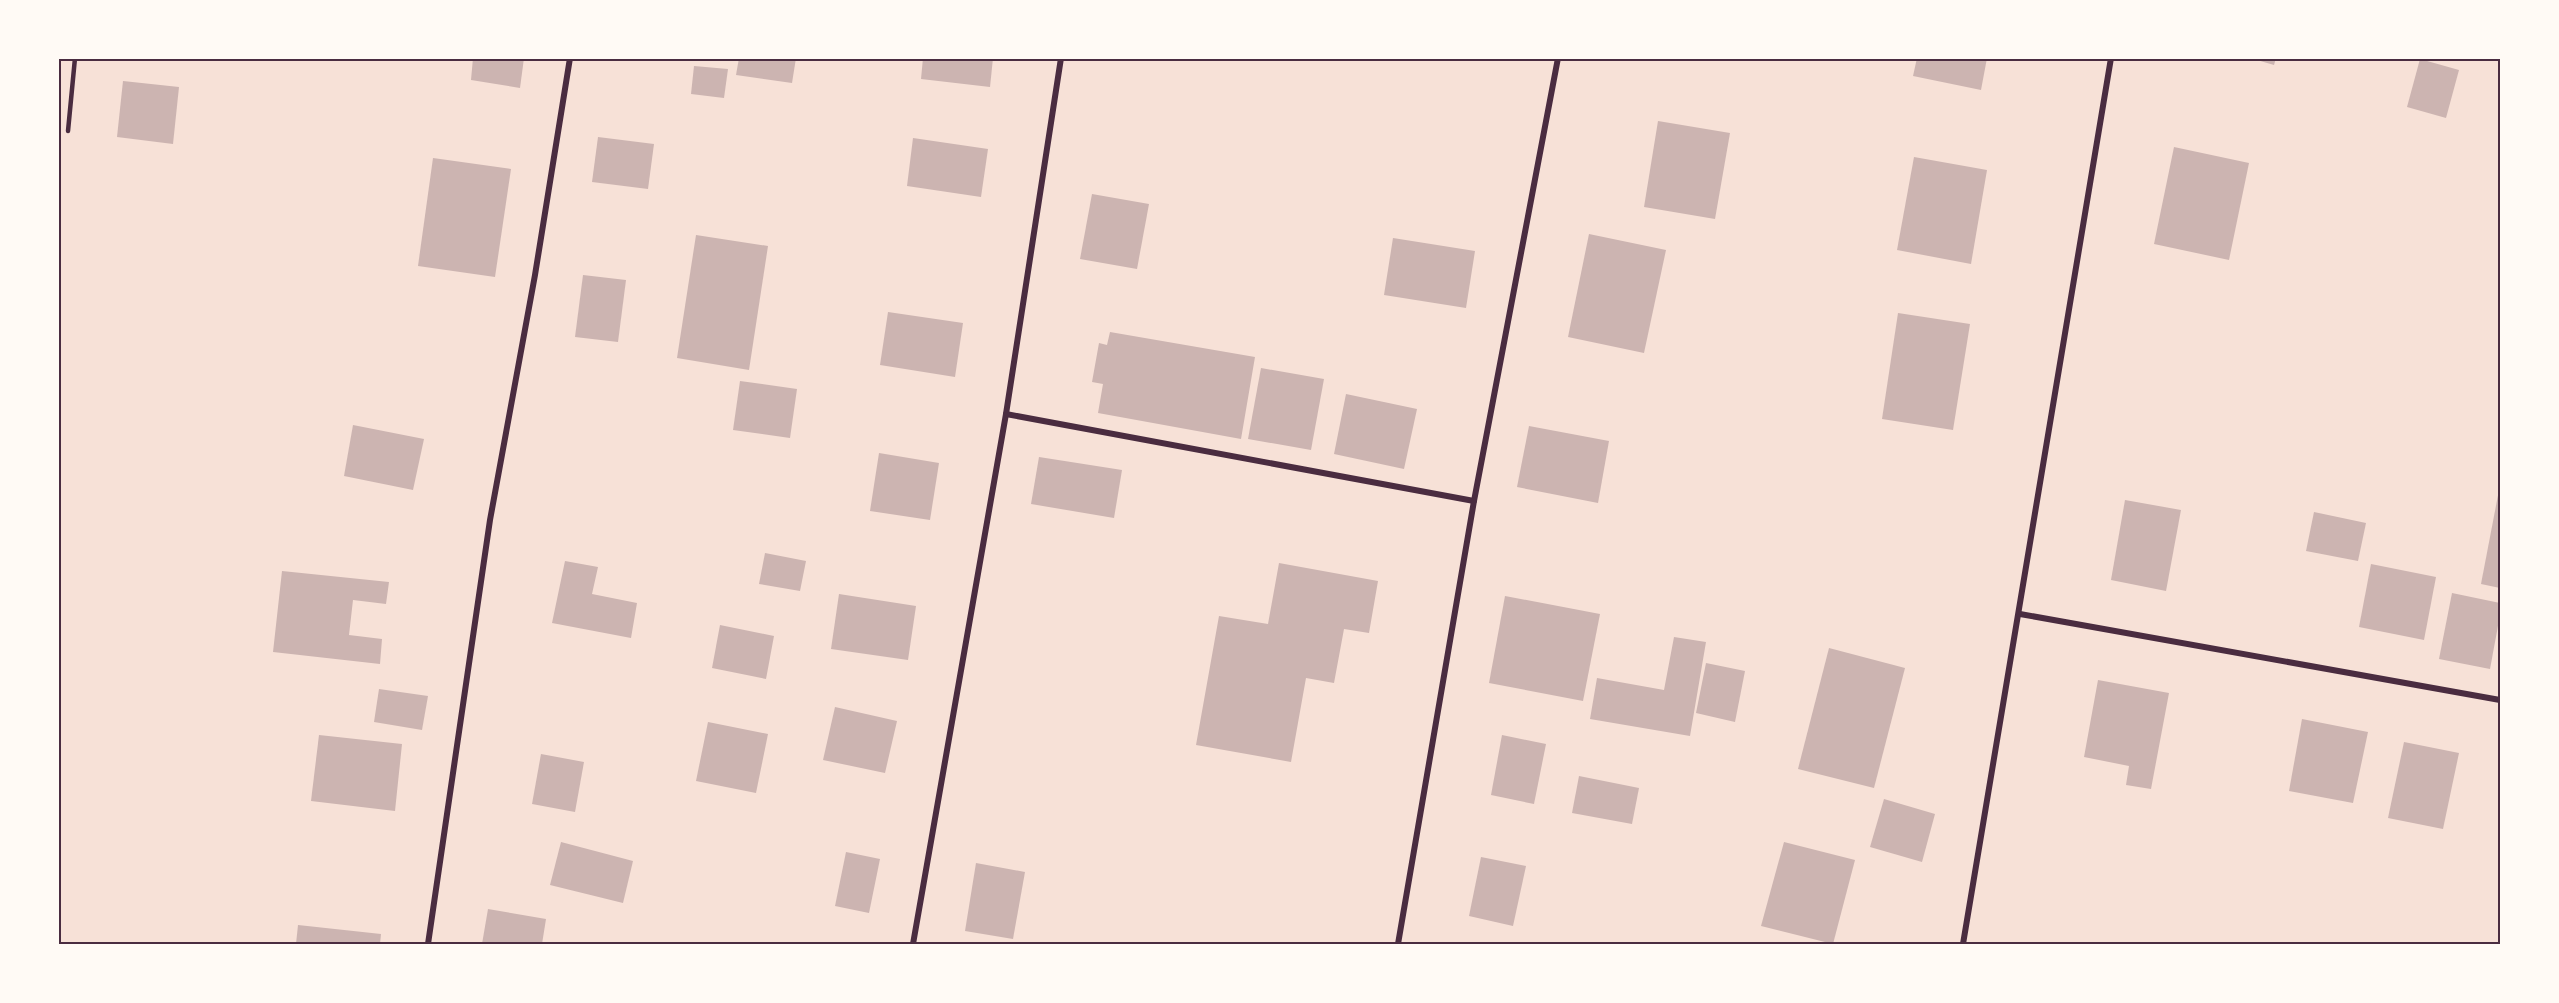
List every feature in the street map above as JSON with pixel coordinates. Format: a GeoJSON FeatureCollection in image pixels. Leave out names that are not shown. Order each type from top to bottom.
{"type":"FeatureCollection","features":[{"type":"Feature","properties":{"kind":"street"},"geometry":{"type":"LineString","coordinates":[[428,945],[490,520],[535,274],[570,58]]}},
{"type":"Feature","properties":{"kind":"street"},"geometry":{"type":"LineString","coordinates":[[913,945],[1006,414],[1061,58]]}},
{"type":"Feature","properties":{"kind":"street"},"geometry":{"type":"LineString","coordinates":[[1398,945],[1474,501],[1558,58]]}},
{"type":"Feature","properties":{"kind":"street"},"geometry":{"type":"LineString","coordinates":[[1963,945],[2111,58]]}},
{"type":"Feature","properties":{"kind":"street"},"geometry":{"type":"LineString","coordinates":[[1006,414],[1474,501]]}},
{"type":"Feature","properties":{"kind":"street"},"geometry":{"type":"LineString","coordinates":[[2020,614],[2500,700]]}},
{"type":"Feature","properties":{"kind":"lane"},"geometry":{"type":"LineString","coordinates":[[69,131],[75,58]]}},
{"type":"Feature","properties":{"kind":"building"},"geometry":{"type":"Polygon","coordinates":[[[473,58],[524,58],[520,88],[471,80],[473,58]]]}},
{"type":"Feature","properties":{"kind":"building"},"geometry":{"type":"Polygon","coordinates":[[[739,58],[796,58],[792,83],[736,75],[739,58]]]}},
{"type":"Feature","properties":{"kind":"building"},"geometry":{"type":"Polygon","coordinates":[[[923,58],[993,58],[990,87],[921,79],[923,58]]]}},
{"type":"Feature","properties":{"kind":"building"},"geometry":{"type":"Polygon","coordinates":[[[1917,58],[1987,58],[1981,90],[1913,76],[1917,58]]]}},
{"type":"Feature","properties":{"kind":"building"},"geometry":{"type":"Polygon","coordinates":[[[2250,58],[2276,58],[2274,65],[2250,58]]]}},
{"type":"Feature","properties":{"kind":"building"},"geometry":{"type":"Polygon","coordinates":[[[2420,59],[2459,70],[2446,118],[2407,107],[2420,59]]]}},
{"type":"Feature","properties":{"kind":"building"},"geometry":{"type":"Polygon","coordinates":[[[694,66],[728,69],[724,98],[691,94],[694,66]]]}},
{"type":"Feature","properties":{"kind":"building"},"geometry":{"type":"Polygon","coordinates":[[[123,81],[179,87],[173,144],[117,137],[123,81]]]}},
{"type":"Feature","properties":{"kind":"building"},"geometry":{"type":"Polygon","coordinates":[[[1658,121],[1730,133],[1715,219],[1644,207],[1658,121]]]}},
{"type":"Feature","properties":{"kind":"building"},"geometry":{"type":"Polygon","coordinates":[[[598,137],[654,144],[648,189],[592,182],[598,137]]]}},
{"type":"Feature","properties":{"kind":"building"},"geometry":{"type":"Polygon","coordinates":[[[913,138],[988,149],[981,197],[907,186],[913,138]]]}},
{"type":"Feature","properties":{"kind":"building"},"geometry":{"type":"Polygon","coordinates":[[[2174,147],[2249,163],[2229,260],[2154,244],[2174,147]]]}},
{"type":"Feature","properties":{"kind":"building"},"geometry":{"type":"Polygon","coordinates":[[[1914,157],[1987,170],[1971,264],[1897,250],[1914,157]]]}},
{"type":"Feature","properties":{"kind":"building"},"geometry":{"type":"Polygon","coordinates":[[[433,158],[511,169],[495,277],[418,266],[433,158]]]}},
{"type":"Feature","properties":{"kind":"building"},"geometry":{"type":"Polygon","coordinates":[[[1092,194],[1149,204],[1137,269],[1080,259],[1092,194]]]}},
{"type":"Feature","properties":{"kind":"building"},"geometry":{"type":"Polygon","coordinates":[[[1589,234],[1666,250],[1644,353],[1568,337],[1589,234]]]}},
{"type":"Feature","properties":{"kind":"building"},"geometry":{"type":"Polygon","coordinates":[[[696,235],[768,246],[749,370],[677,358],[696,235]]]}},
{"type":"Feature","properties":{"kind":"building"},"geometry":{"type":"Polygon","coordinates":[[[1393,238],[1475,251],[1466,308],[1384,295],[1393,238]]]}},
{"type":"Feature","properties":{"kind":"building"},"geometry":{"type":"Polygon","coordinates":[[[583,275],[626,280],[618,342],[575,337],[583,275]]]}},
{"type":"Feature","properties":{"kind":"building"},"geometry":{"type":"Polygon","coordinates":[[[888,312],[963,323],[955,377],[880,365],[888,312]]]}},
{"type":"Feature","properties":{"kind":"building"},"geometry":{"type":"Polygon","coordinates":[[[1898,313],[1970,324],[1953,430],[1882,419],[1898,313]]]}},
{"type":"Feature","properties":{"kind":"building"},"geometry":{"type":"Polygon","coordinates":[[[1110,332],[1255,357],[1241,439],[1098,413],[1103,384],[1092,382],[1099,343],[1107,345],[1110,332]]]}},
{"type":"Feature","properties":{"kind":"building"},"geometry":{"type":"Polygon","coordinates":[[[1261,368],[1324,379],[1311,450],[1248,439],[1261,368]]]}},
{"type":"Feature","properties":{"kind":"building"},"geometry":{"type":"Polygon","coordinates":[[[740,381],[797,389],[790,438],[733,430],[740,381]]]}},
{"type":"Feature","properties":{"kind":"building"},"geometry":{"type":"Polygon","coordinates":[[[1346,394],[1417,409],[1404,469],[1334,454],[1346,394]]]}},
{"type":"Feature","properties":{"kind":"building"},"geometry":{"type":"Polygon","coordinates":[[[353,425],[424,439],[413,490],[344,476],[353,425]]]}},
{"type":"Feature","properties":{"kind":"building"},"geometry":{"type":"Polygon","coordinates":[[[1529,426],[1609,441],[1598,503],[1517,487],[1529,426]]]}},
{"type":"Feature","properties":{"kind":"building"},"geometry":{"type":"Polygon","coordinates":[[[879,453],[939,463],[930,520],[870,511],[879,453]]]}},
{"type":"Feature","properties":{"kind":"building"},"geometry":{"type":"Polygon","coordinates":[[[1039,457],[1122,470],[1114,518],[1031,504],[1039,457]]]}},
{"type":"Feature","properties":{"kind":"building"},"geometry":{"type":"Polygon","coordinates":[[[2500,490],[2500,588],[2481,584],[2500,490]]]}},
{"type":"Feature","properties":{"kind":"building"},"geometry":{"type":"Polygon","coordinates":[[[2125,500],[2181,510],[2166,591],[2111,580],[2125,500]]]}},
{"type":"Feature","properties":{"kind":"building"},"geometry":{"type":"Polygon","coordinates":[[[2314,512],[2366,523],[2358,561],[2306,551],[2314,512]]]}},
{"type":"Feature","properties":{"kind":"building"},"geometry":{"type":"Polygon","coordinates":[[[765,553],[806,561],[800,591],[759,584],[765,553]]]}},
{"type":"Feature","properties":{"kind":"building"},"geometry":{"type":"Polygon","coordinates":[[[565,561],[598,567],[592,594],[637,603],[631,638],[552,623],[565,561]]]}},
{"type":"Feature","properties":{"kind":"building"},"geometry":{"type":"Polygon","coordinates":[[[1279,563],[1378,581],[1369,633],[1344,629],[1334,683],[1306,678],[1291,762],[1196,745],[1219,616],[1268,624],[1279,563]]]}},
{"type":"Feature","properties":{"kind":"building"},"geometry":{"type":"Polygon","coordinates":[[[2371,564],[2436,577],[2424,640],[2359,627],[2371,564]]]}},
{"type":"Feature","properties":{"kind":"building"},"geometry":{"type":"Polygon","coordinates":[[[282,571],[389,582],[386,604],[353,600],[349,635],[382,639],[380,664],[273,652],[282,571]]]}},
{"type":"Feature","properties":{"kind":"building"},"geometry":{"type":"Polygon","coordinates":[[[2452,593],[2500,603],[2490,669],[2439,659],[2452,593]]]}},
{"type":"Feature","properties":{"kind":"building"},"geometry":{"type":"Polygon","coordinates":[[[839,594],[916,606],[908,660],[831,649],[839,594]]]}},
{"type":"Feature","properties":{"kind":"building"},"geometry":{"type":"Polygon","coordinates":[[[1505,596],[1600,614],[1583,701],[1489,683],[1505,596]]]}},
{"type":"Feature","properties":{"kind":"building"},"geometry":{"type":"Polygon","coordinates":[[[720,625],[774,636],[766,679],[712,668],[720,625]]]}},
{"type":"Feature","properties":{"kind":"building"},"geometry":{"type":"Polygon","coordinates":[[[1674,637],[1706,642],[1690,736],[1590,719],[1597,678],[1664,690],[1674,637]]]}},
{"type":"Feature","properties":{"kind":"building"},"geometry":{"type":"Polygon","coordinates":[[[1829,648],[1905,668],[1874,788],[1798,769],[1829,648]]]}},
{"type":"Feature","properties":{"kind":"building"},"geometry":{"type":"Polygon","coordinates":[[[1706,663],[1745,671],[1735,722],[1696,713],[1706,663]]]}},
{"type":"Feature","properties":{"kind":"building"},"geometry":{"type":"Polygon","coordinates":[[[2098,680],[2169,693],[2151,789],[2126,785],[2129,766],[2084,757],[2098,680]]]}},
{"type":"Feature","properties":{"kind":"building"},"geometry":{"type":"Polygon","coordinates":[[[379,689],[428,696],[422,730],[374,722],[379,689]]]}},
{"type":"Feature","properties":{"kind":"building"},"geometry":{"type":"Polygon","coordinates":[[[835,707],[897,721],[885,773],[823,760],[835,707]]]}},
{"type":"Feature","properties":{"kind":"building"},"geometry":{"type":"Polygon","coordinates":[[[2302,719],[2368,732],[2353,803],[2289,791],[2302,719]]]}},
{"type":"Feature","properties":{"kind":"building"},"geometry":{"type":"Polygon","coordinates":[[[708,722],[768,734],[756,793],[696,781],[708,722]]]}},
{"type":"Feature","properties":{"kind":"building"},"geometry":{"type":"Polygon","coordinates":[[[319,735],[402,744],[395,811],[311,801],[319,735]]]}},
{"type":"Feature","properties":{"kind":"building"},"geometry":{"type":"Polygon","coordinates":[[[1502,735],[1546,744],[1534,804],[1491,795],[1502,735]]]}},
{"type":"Feature","properties":{"kind":"building"},"geometry":{"type":"Polygon","coordinates":[[[2404,742],[2459,753],[2443,829],[2388,818],[2404,742]]]}},
{"type":"Feature","properties":{"kind":"building"},"geometry":{"type":"Polygon","coordinates":[[[541,754],[584,762],[575,812],[532,804],[541,754]]]}},
{"type":"Feature","properties":{"kind":"building"},"geometry":{"type":"Polygon","coordinates":[[[1579,776],[1639,788],[1632,824],[1572,813],[1579,776]]]}},
{"type":"Feature","properties":{"kind":"building"},"geometry":{"type":"Polygon","coordinates":[[[1884,799],[1935,814],[1922,862],[1870,847],[1884,799]]]}},
{"type":"Feature","properties":{"kind":"building"},"geometry":{"type":"Polygon","coordinates":[[[561,842],[633,861],[623,903],[550,885],[561,842]]]}},
{"type":"Feature","properties":{"kind":"building"},"geometry":{"type":"Polygon","coordinates":[[[1784,842],[1855,860],[1833,944],[1761,926],[1784,842]]]}},
{"type":"Feature","properties":{"kind":"building"},"geometry":{"type":"Polygon","coordinates":[[[846,852],[880,859],[869,913],[835,906],[846,852]]]}},
{"type":"Feature","properties":{"kind":"building"},"geometry":{"type":"Polygon","coordinates":[[[1481,857],[1526,866],[1513,926],[1469,916],[1481,857]]]}},
{"type":"Feature","properties":{"kind":"building"},"geometry":{"type":"Polygon","coordinates":[[[976,863],[1025,872],[1013,939],[965,931],[976,863]]]}},
{"type":"Feature","properties":{"kind":"building"},"geometry":{"type":"Polygon","coordinates":[[[488,909],[546,919],[542,944],[482,944],[488,909]]]}},
{"type":"Feature","properties":{"kind":"building"},"geometry":{"type":"Polygon","coordinates":[[[298,925],[381,934],[380,944],[296,944],[298,925]]]}}]}
